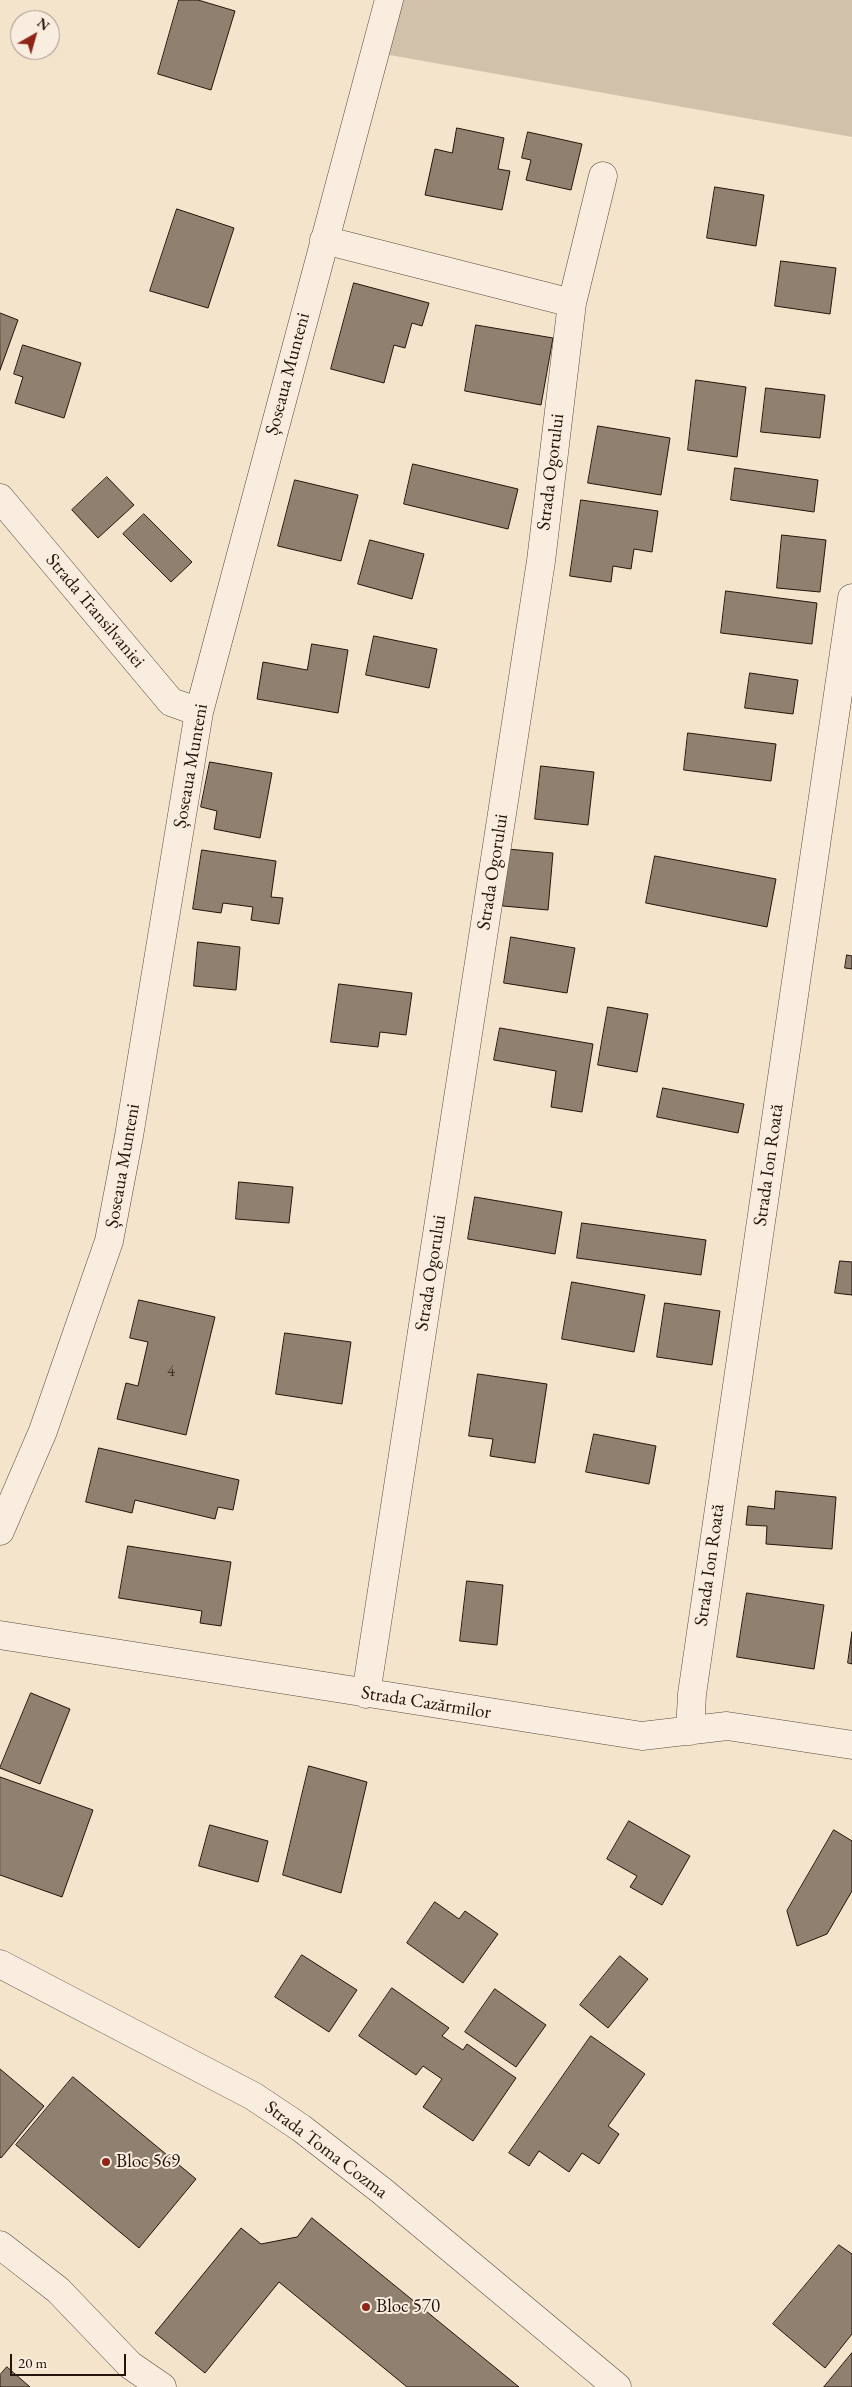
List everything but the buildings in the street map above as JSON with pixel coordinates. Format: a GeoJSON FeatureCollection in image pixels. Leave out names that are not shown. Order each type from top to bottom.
{"type":"FeatureCollection","features":[{"type":"Feature","properties":{"kind":"street","name":"Șoseaua Munteni"},"geometry":{"type":"LineString","coordinates":[[0,1531],[44,1431],[109,1241],[129,1136],[199,712],[389,0]]}},
{"type":"Feature","properties":{"kind":"street","name":"Strada Ogorului"},"geometry":{"type":"LineString","coordinates":[[366,1694],[541,561],[572,303],[603,176]]}},
{"type":"Feature","properties":{"kind":"street"},"geometry":{"type":"LineString","coordinates":[[324,240],[572,303]]}},
{"type":"Feature","properties":{"kind":"street","name":"Strada Transilvaniei"},"geometry":{"type":"LineString","coordinates":[[0,498],[171,702],[199,712]]}},
{"type":"Feature","properties":{"kind":"street","name":"Strada Ion Roată"},"geometry":{"type":"LineString","coordinates":[[690,1731],[693,1684],[852,598]]}},
{"type":"Feature","properties":{"kind":"street","name":"Strada Cazărmilor"},"geometry":{"type":"LineString","coordinates":[[0,1635],[642,1736],[727,1726],[852,1745]]}},
{"type":"Feature","properties":{"kind":"street","name":"Strada Toma Cozma"},"geometry":{"type":"LineString","coordinates":[[0,1964],[253,2096],[293,2123],[382,2191],[617,2387]]}},
{"type":"Feature","properties":{"kind":"street"},"geometry":{"type":"LineString","coordinates":[[0,2245],[58,2290],[130,2365],[162,2387]]}},
{"type":"Feature","properties":{"kind":"shaded area"},"geometry":{"type":"Polygon","coordinates":[[[386,0],[852,0],[852,137],[367,51],[386,0]]]}},
{"type":"Feature","properties":{"kind":"place","name":"Bloc 569"},"geometry":{"type":"Point","coordinates":[106,2162]}},
{"type":"Feature","properties":{"kind":"place","name":"Bloc 570"},"geometry":{"type":"Point","coordinates":[366,2307]}}]}
